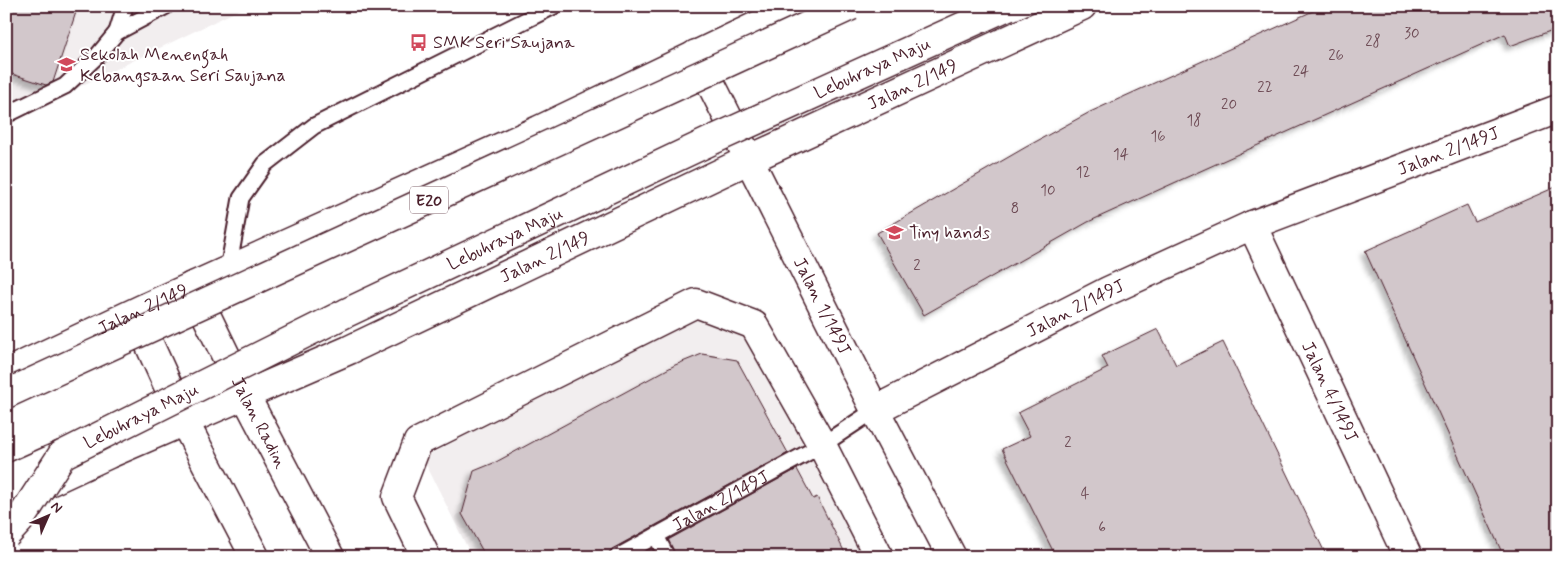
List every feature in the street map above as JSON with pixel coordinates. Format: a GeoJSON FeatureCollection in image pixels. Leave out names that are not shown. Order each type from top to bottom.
{"type":"FeatureCollection","features":[{"type":"Feature","properties":{"kind":"main road","name":"Jalan 2/149"},"geometry":{"type":"LineString","coordinates":[[6,373],[192,286],[539,130],[798,6]]}},
{"type":"Feature","properties":{"kind":"main road","name":"E20"},"geometry":{"type":"LineString","coordinates":[[6,394],[851,6]]}},
{"type":"Feature","properties":{"kind":"main road","name":"Lebuhraya Maju"},"geometry":{"type":"LineString","coordinates":[[6,480],[62,455],[346,313],[710,141],[1008,6]]}},
{"type":"Feature","properties":{"kind":"main road","name":"Jalan 2/149"},"geometry":{"type":"LineString","coordinates":[[6,502],[358,345],[748,160],[1082,6]]}},
{"type":"Feature","properties":{"kind":"main road","name":"Jalan 1/149J"},"geometry":{"type":"LineString","coordinates":[[696,54],[875,410],[952,557]]}},
{"type":"Feature","properties":{"kind":"main road","name":"Jalan 2/149J"},"geometry":{"type":"LineString","coordinates":[[875,410],[1108,290],[1252,224],[1558,108]]}},
{"type":"Feature","properties":{"kind":"main road","name":"Jalan 4/149J"},"geometry":{"type":"LineString","coordinates":[[1252,224],[1408,557]]}},
{"type":"Feature","properties":{"kind":"main road","name":"Jalan Radin"},"geometry":{"type":"LineString","coordinates":[[192,286],[245,395],[330,557]]}},
{"type":"Feature","properties":{"kind":"main road"},"geometry":{"type":"LineString","coordinates":[[426,557],[397,497],[418,442],[696,303],[754,325],[822,445],[878,557]]}},
{"type":"Feature","properties":{"kind":"main road"},"geometry":{"type":"LineString","coordinates":[[135,313],[184,421],[255,557]]}},
{"type":"Feature","properties":{"kind":"main road"},"geometry":{"type":"LineString","coordinates":[[6,535],[18,521],[62,455]]}},
{"type":"Feature","properties":{"kind":"lane"},"geometry":{"type":"LineString","coordinates":[[6,115],[65,86],[98,55],[117,32],[125,6]]}},
{"type":"Feature","properties":{"kind":"lane"},"geometry":{"type":"LineString","coordinates":[[117,32],[166,6]]}},
{"type":"Feature","properties":{"kind":"lane"},"geometry":{"type":"LineString","coordinates":[[228,270],[241,198],[265,164],[314,126],[554,6]]}},
{"type":"Feature","properties":{"kind":"lane","name":"Jalan 2/149J"},"geometry":{"type":"LineString","coordinates":[[617,557],[822,445],[875,410]]}},
{"type":"Feature","properties":{"kind":"lane"},"geometry":{"type":"LineString","coordinates":[[656,536],[667,557]]}},
{"type":"Feature","properties":{"kind":"shaded area","name":"Sekolah Menengah Kebangsaan Seri Saujana"},"geometry":{"type":"Polygon","coordinates":[[[6,6],[247,6],[6,122],[6,6]]]}},
{"type":"Feature","properties":{"kind":"shaded area"},"geometry":{"type":"Polygon","coordinates":[[[691,318],[747,335],[862,557],[472,557],[423,458],[691,318]]]}},
{"type":"Feature","properties":{"kind":"building"},"geometry":{"type":"Polygon","coordinates":[[[6,6],[78,6],[53,82],[46,85],[6,72],[6,6]]]}},
{"type":"Feature","properties":{"kind":"building"},"geometry":{"type":"Polygon","coordinates":[[[1324,6],[1558,6],[1558,28],[1510,46],[1505,34],[1196,173],[1088,222],[924,315],[877,233],[1090,112],[1324,6]]]}},
{"type":"Feature","properties":{"kind":"building"},"geometry":{"type":"Polygon","coordinates":[[[1558,186],[1558,557],[1504,557],[1365,251],[1467,205],[1475,222],[1558,186]]]}},
{"type":"Feature","properties":{"kind":"building"},"geometry":{"type":"Polygon","coordinates":[[[1158,329],[1176,365],[1223,342],[1327,557],[1056,557],[1002,449],[1030,436],[1018,413],[1108,368],[1102,356],[1158,329]]]}},
{"type":"Feature","properties":{"kind":"building"},"geometry":{"type":"Polygon","coordinates":[[[702,354],[737,360],[788,453],[612,549],[608,557],[486,557],[462,514],[474,471],[496,462],[675,365],[702,354]]]}},
{"type":"Feature","properties":{"kind":"building"},"geometry":{"type":"Polygon","coordinates":[[[797,469],[813,499],[817,497],[847,557],[676,557],[668,540],[797,469]]]}},
{"type":"Feature","properties":{"kind":"building"},"geometry":{"type":"Polygon","coordinates":[[[652,549],[656,557],[637,557],[652,549]]]}},
{"type":"Feature","properties":{"kind":"place","name":"SMK Seri Saujana"},"geometry":{"type":"Point","coordinates":[419,42]}},
{"type":"Feature","properties":{"kind":"place","name":"Sekolah Menengah Kebangsaan Seri Saujana"},"geometry":{"type":"Point","coordinates":[66,64]}},
{"type":"Feature","properties":{"kind":"place","name":"Tiny hands"},"geometry":{"type":"Point","coordinates":[895,232]}}]}
